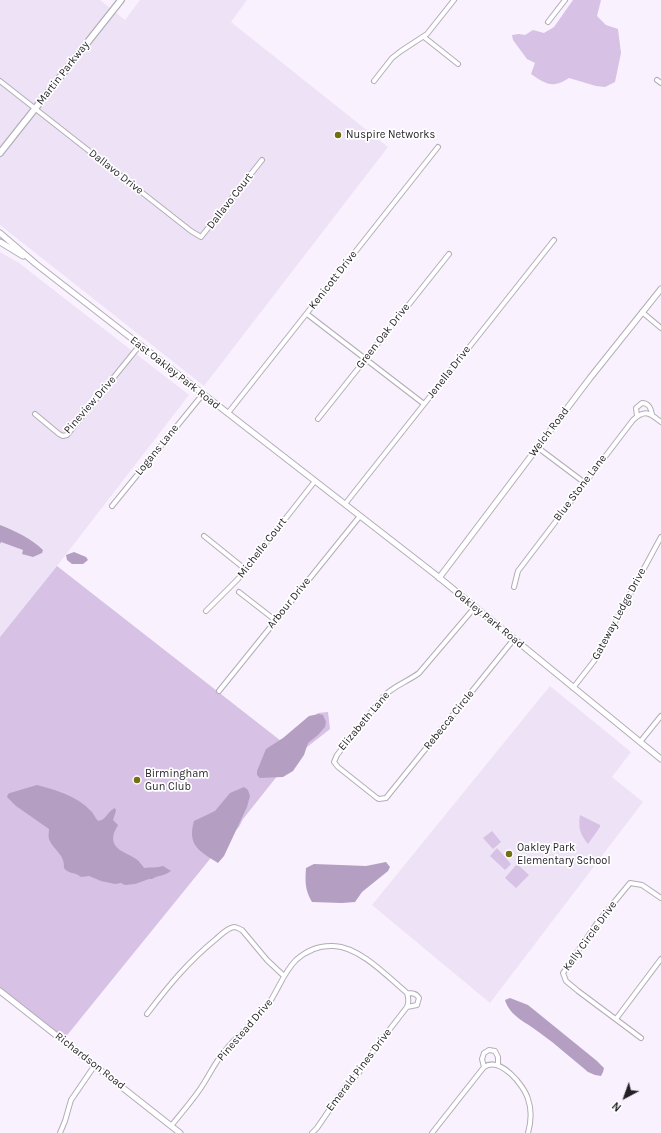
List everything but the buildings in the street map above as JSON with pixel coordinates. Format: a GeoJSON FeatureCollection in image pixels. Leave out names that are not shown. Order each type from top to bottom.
{"type":"FeatureCollection","features":[{"type":"Feature","properties":{"kind":"main road","name":"Martin Parkway"},"geometry":{"type":"LineString","coordinates":[[0,156],[121,0]]}},
{"type":"Feature","properties":{"kind":"main road","name":"Martin Parkway"},"geometry":{"type":"LineString","coordinates":[[0,152],[6,147]]}},
{"type":"Feature","properties":{"kind":"street"},"geometry":{"type":"LineString","coordinates":[[374,82],[392,58],[424,37],[454,0]]}},
{"type":"Feature","properties":{"kind":"street"},"geometry":{"type":"LineString","coordinates":[[548,22],[565,0]]}},
{"type":"Feature","properties":{"kind":"street"},"geometry":{"type":"LineString","coordinates":[[424,37],[458,64]]}},
{"type":"Feature","properties":{"kind":"street","name":"Dallavo Drive"},"geometry":{"type":"LineString","coordinates":[[0,81],[197,234]]}},
{"type":"Feature","properties":{"kind":"street","name":"Kenicott Drive"},"geometry":{"type":"LineString","coordinates":[[228,413],[438,147]]}},
{"type":"Feature","properties":{"kind":"street","name":"Dallavo Court"},"geometry":{"type":"LineString","coordinates":[[197,234],[201,237],[206,232],[262,160]]}},
{"type":"Feature","properties":{"kind":"street","name":"East Oakley Park Road"},"geometry":{"type":"LineString","coordinates":[[0,233],[36,264],[315,481]]}},
{"type":"Feature","properties":{"kind":"street","name":"Jenella Drive"},"geometry":{"type":"LineString","coordinates":[[345,504],[554,240]]}},
{"type":"Feature","properties":{"kind":"street","name":"East Oakley Park Road"},"geometry":{"type":"LineString","coordinates":[[0,242],[36,264]]}},
{"type":"Feature","properties":{"kind":"street","name":"Green Oak Drive"},"geometry":{"type":"LineString","coordinates":[[318,419],[449,254]]}},
{"type":"Feature","properties":{"kind":"street","name":"Welch Road"},"geometry":{"type":"LineString","coordinates":[[439,578],[537,447],[661,289]]}},
{"type":"Feature","properties":{"kind":"street"},"geometry":{"type":"LineString","coordinates":[[642,312],[661,328]]}},
{"type":"Feature","properties":{"kind":"street"},"geometry":{"type":"LineString","coordinates":[[307,314],[424,404]]}},
{"type":"Feature","properties":{"kind":"street","name":"Pineview Drive"},"geometry":{"type":"LineString","coordinates":[[35,414],[59,434],[63,436],[67,435],[140,345]]}},
{"type":"Feature","properties":{"kind":"street","name":"Logans Lane"},"geometry":{"type":"LineString","coordinates":[[112,506],[203,394]]}},
{"type":"Feature","properties":{"kind":"street","name":"Blue Stone Lane"},"geometry":{"type":"LineString","coordinates":[[514,587],[518,571],[637,416],[636,409],[639,405],[642,404],[649,406],[652,415]]}},
{"type":"Feature","properties":{"kind":"street"},"geometry":{"type":"LineString","coordinates":[[637,416],[643,413],[652,415],[661,422]]}},
{"type":"Feature","properties":{"kind":"street"},"geometry":{"type":"LineString","coordinates":[[537,447],[585,483]]}},
{"type":"Feature","properties":{"kind":"street","name":"Oakley Park Road"},"geometry":{"type":"LineString","coordinates":[[315,481],[439,578],[661,759]]}},
{"type":"Feature","properties":{"kind":"street","name":"Michelle Court"},"geometry":{"type":"LineString","coordinates":[[206,611],[220,599],[238,579],[315,481]]}},
{"type":"Feature","properties":{"kind":"street","name":"Arbour Drive"},"geometry":{"type":"LineString","coordinates":[[218,691],[360,516]]}},
{"type":"Feature","properties":{"kind":"street"},"geometry":{"type":"LineString","coordinates":[[204,536],[245,570]]}},
{"type":"Feature","properties":{"kind":"street","name":"Gateway Ledge Drive"},"geometry":{"type":"LineString","coordinates":[[573,688],[594,661],[661,537]]}},
{"type":"Feature","properties":{"kind":"street"},"geometry":{"type":"LineString","coordinates":[[239,592],[275,620]]}},
{"type":"Feature","properties":{"kind":"street","name":"Elizabeth Lane"},"geometry":{"type":"LineString","coordinates":[[382,799],[377,798],[338,767],[334,762],[335,758],[383,697],[390,690],[410,680],[419,673],[475,607]]}},
{"type":"Feature","properties":{"kind":"street","name":"Rebecca Circle"},"geometry":{"type":"LineString","coordinates":[[382,799],[388,795],[514,639]]}},
{"type":"Feature","properties":{"kind":"street"},"geometry":{"type":"LineString","coordinates":[[640,742],[661,716]]}},
{"type":"Feature","properties":{"kind":"street","name":"Kelly Circle Drive"},"geometry":{"type":"LineString","coordinates":[[641,1038],[566,981],[563,976],[564,970],[597,923],[630,883],[642,885],[661,898]]}},
{"type":"Feature","properties":{"kind":"street"},"geometry":{"type":"LineString","coordinates":[[147,1014],[178,974],[196,956],[233,927],[242,930],[267,960],[284,976]]}},
{"type":"Feature","properties":{"kind":"street","name":"Pinestead Drive"},"geometry":{"type":"LineString","coordinates":[[171,1126],[198,1093],[223,1053],[232,1042],[260,1016],[279,988],[287,970],[295,961],[314,948],[335,946],[348,949],[362,956],[407,993],[409,998]]}},
{"type":"Feature","properties":{"kind":"street"},"geometry":{"type":"LineString","coordinates":[[616,1019],[661,959]]}},
{"type":"Feature","properties":{"kind":"street","name":"Richardson Road"},"geometry":{"type":"LineString","coordinates":[[0,991],[96,1065],[180,1133]]}},
{"type":"Feature","properties":{"kind":"street","name":"Emerald Pines Drive"},"geometry":{"type":"LineString","coordinates":[[407,993],[414,993],[419,998],[417,1005],[407,1008]]}},
{"type":"Feature","properties":{"kind":"street","name":"Emerald Pines Drive"},"geometry":{"type":"LineString","coordinates":[[312,1133],[347,1084],[358,1074],[376,1047],[407,1008],[409,998]]}},
{"type":"Feature","properties":{"kind":"street"},"geometry":{"type":"LineString","coordinates":[[484,1067],[482,1059],[484,1053],[489,1050],[495,1052],[498,1057],[498,1065]]}},
{"type":"Feature","properties":{"kind":"street"},"geometry":{"type":"LineString","coordinates":[[432,1133],[484,1067],[491,1064],[498,1065],[508,1072],[520,1084],[528,1099],[531,1114],[528,1133]]}},
{"type":"Feature","properties":{"kind":"street"},"geometry":{"type":"LineString","coordinates":[[60,1133],[70,1102],[79,1087],[96,1065]]}},
{"type":"Feature","properties":{"kind":"shaded area"},"geometry":{"type":"Polygon","coordinates":[[[0,0],[100,0],[125,20],[140,0],[247,0],[231,22],[388,147],[204,386],[0,225],[0,0]]]}},
{"type":"Feature","properties":{"kind":"shaded area"},"geometry":{"type":"Polygon","coordinates":[[[573,0],[601,0],[597,16],[606,25],[618,29],[621,53],[615,82],[605,87],[596,86],[569,78],[558,83],[545,83],[531,74],[535,63],[527,59],[513,40],[512,35],[525,35],[533,30],[544,33],[554,27],[573,0]]]}},
{"type":"Feature","properties":{"kind":"shaded area"},"geometry":{"type":"Polygon","coordinates":[[[0,252],[19,263],[189,395],[57,566],[0,637],[0,252]]]}},
{"type":"Feature","properties":{"kind":"shaded area"},"geometry":{"type":"Polygon","coordinates":[[[0,525],[28,538],[43,550],[42,553],[33,557],[22,554],[23,550],[1,542],[0,544],[0,525]]]}},
{"type":"Feature","properties":{"kind":"shaded area"},"geometry":{"type":"Polygon","coordinates":[[[74,552],[86,557],[88,560],[83,564],[72,564],[67,560],[66,555],[74,552]]]}},
{"type":"Feature","properties":{"kind":"shaded area","name":"Birmingham Gun Club"},"geometry":{"type":"Polygon","coordinates":[[[57,566],[281,741],[318,713],[328,712],[330,729],[302,751],[278,775],[243,819],[239,827],[214,854],[64,1039],[0,990],[0,637],[57,566]]]}},
{"type":"Feature","properties":{"kind":"shaded area","name":"Oakley Park Elementary School"},"geometry":{"type":"Polygon","coordinates":[[[550,686],[631,752],[612,777],[643,802],[490,1003],[372,905],[550,686]]]}},
{"type":"Feature","properties":{"kind":"shaded area"},"geometry":{"type":"Polygon","coordinates":[[[319,714],[323,715],[326,722],[325,727],[308,743],[304,755],[293,771],[283,777],[260,778],[257,775],[257,771],[266,749],[283,738],[309,716],[319,714]]]}},
{"type":"Feature","properties":{"kind":"shaded area"},"geometry":{"type":"Polygon","coordinates":[[[37,785],[59,791],[79,801],[91,811],[98,821],[103,819],[112,809],[115,808],[116,811],[113,820],[118,825],[113,838],[116,846],[137,860],[144,868],[163,866],[171,871],[152,879],[125,885],[121,883],[115,884],[101,881],[89,876],[81,877],[66,870],[64,868],[63,859],[49,839],[49,829],[16,806],[7,797],[10,793],[37,785]]]}},
{"type":"Feature","properties":{"kind":"shaded area"},"geometry":{"type":"Polygon","coordinates":[[[244,787],[248,790],[250,796],[247,807],[224,856],[218,863],[205,855],[196,846],[192,836],[194,821],[215,811],[230,793],[244,787]]]}},
{"type":"Feature","properties":{"kind":"shaded area"},"geometry":{"type":"Polygon","coordinates":[[[580,815],[600,825],[588,844],[580,831],[580,815]]]}},
{"type":"Feature","properties":{"kind":"shaded area"},"geometry":{"type":"Polygon","coordinates":[[[492,831],[501,842],[493,849],[483,838],[492,831]]]}},
{"type":"Feature","properties":{"kind":"shaded area"},"geometry":{"type":"Polygon","coordinates":[[[497,848],[511,864],[505,870],[490,856],[497,848]]]}},
{"type":"Feature","properties":{"kind":"shaded area"},"geometry":{"type":"Polygon","coordinates":[[[386,862],[390,867],[388,871],[362,892],[355,902],[312,902],[308,894],[306,886],[306,868],[314,864],[366,866],[386,862]]]}},
{"type":"Feature","properties":{"kind":"shaded area"},"geometry":{"type":"Polygon","coordinates":[[[517,864],[529,875],[516,888],[505,878],[517,864]]]}},
{"type":"Feature","properties":{"kind":"shaded area"},"geometry":{"type":"Polygon","coordinates":[[[510,998],[528,1005],[597,1061],[604,1068],[601,1076],[588,1072],[552,1042],[515,1015],[507,1006],[505,1000],[510,998]]]}},
{"type":"Feature","properties":{"kind":"place","name":"Nuspire Networks"},"geometry":{"type":"Point","coordinates":[338,135]}},
{"type":"Feature","properties":{"kind":"place","name":"Birmingham Gun Club"},"geometry":{"type":"Point","coordinates":[137,780]}},
{"type":"Feature","properties":{"kind":"place","name":"Oakley Park Elementary School"},"geometry":{"type":"Point","coordinates":[509,854]}}]}
